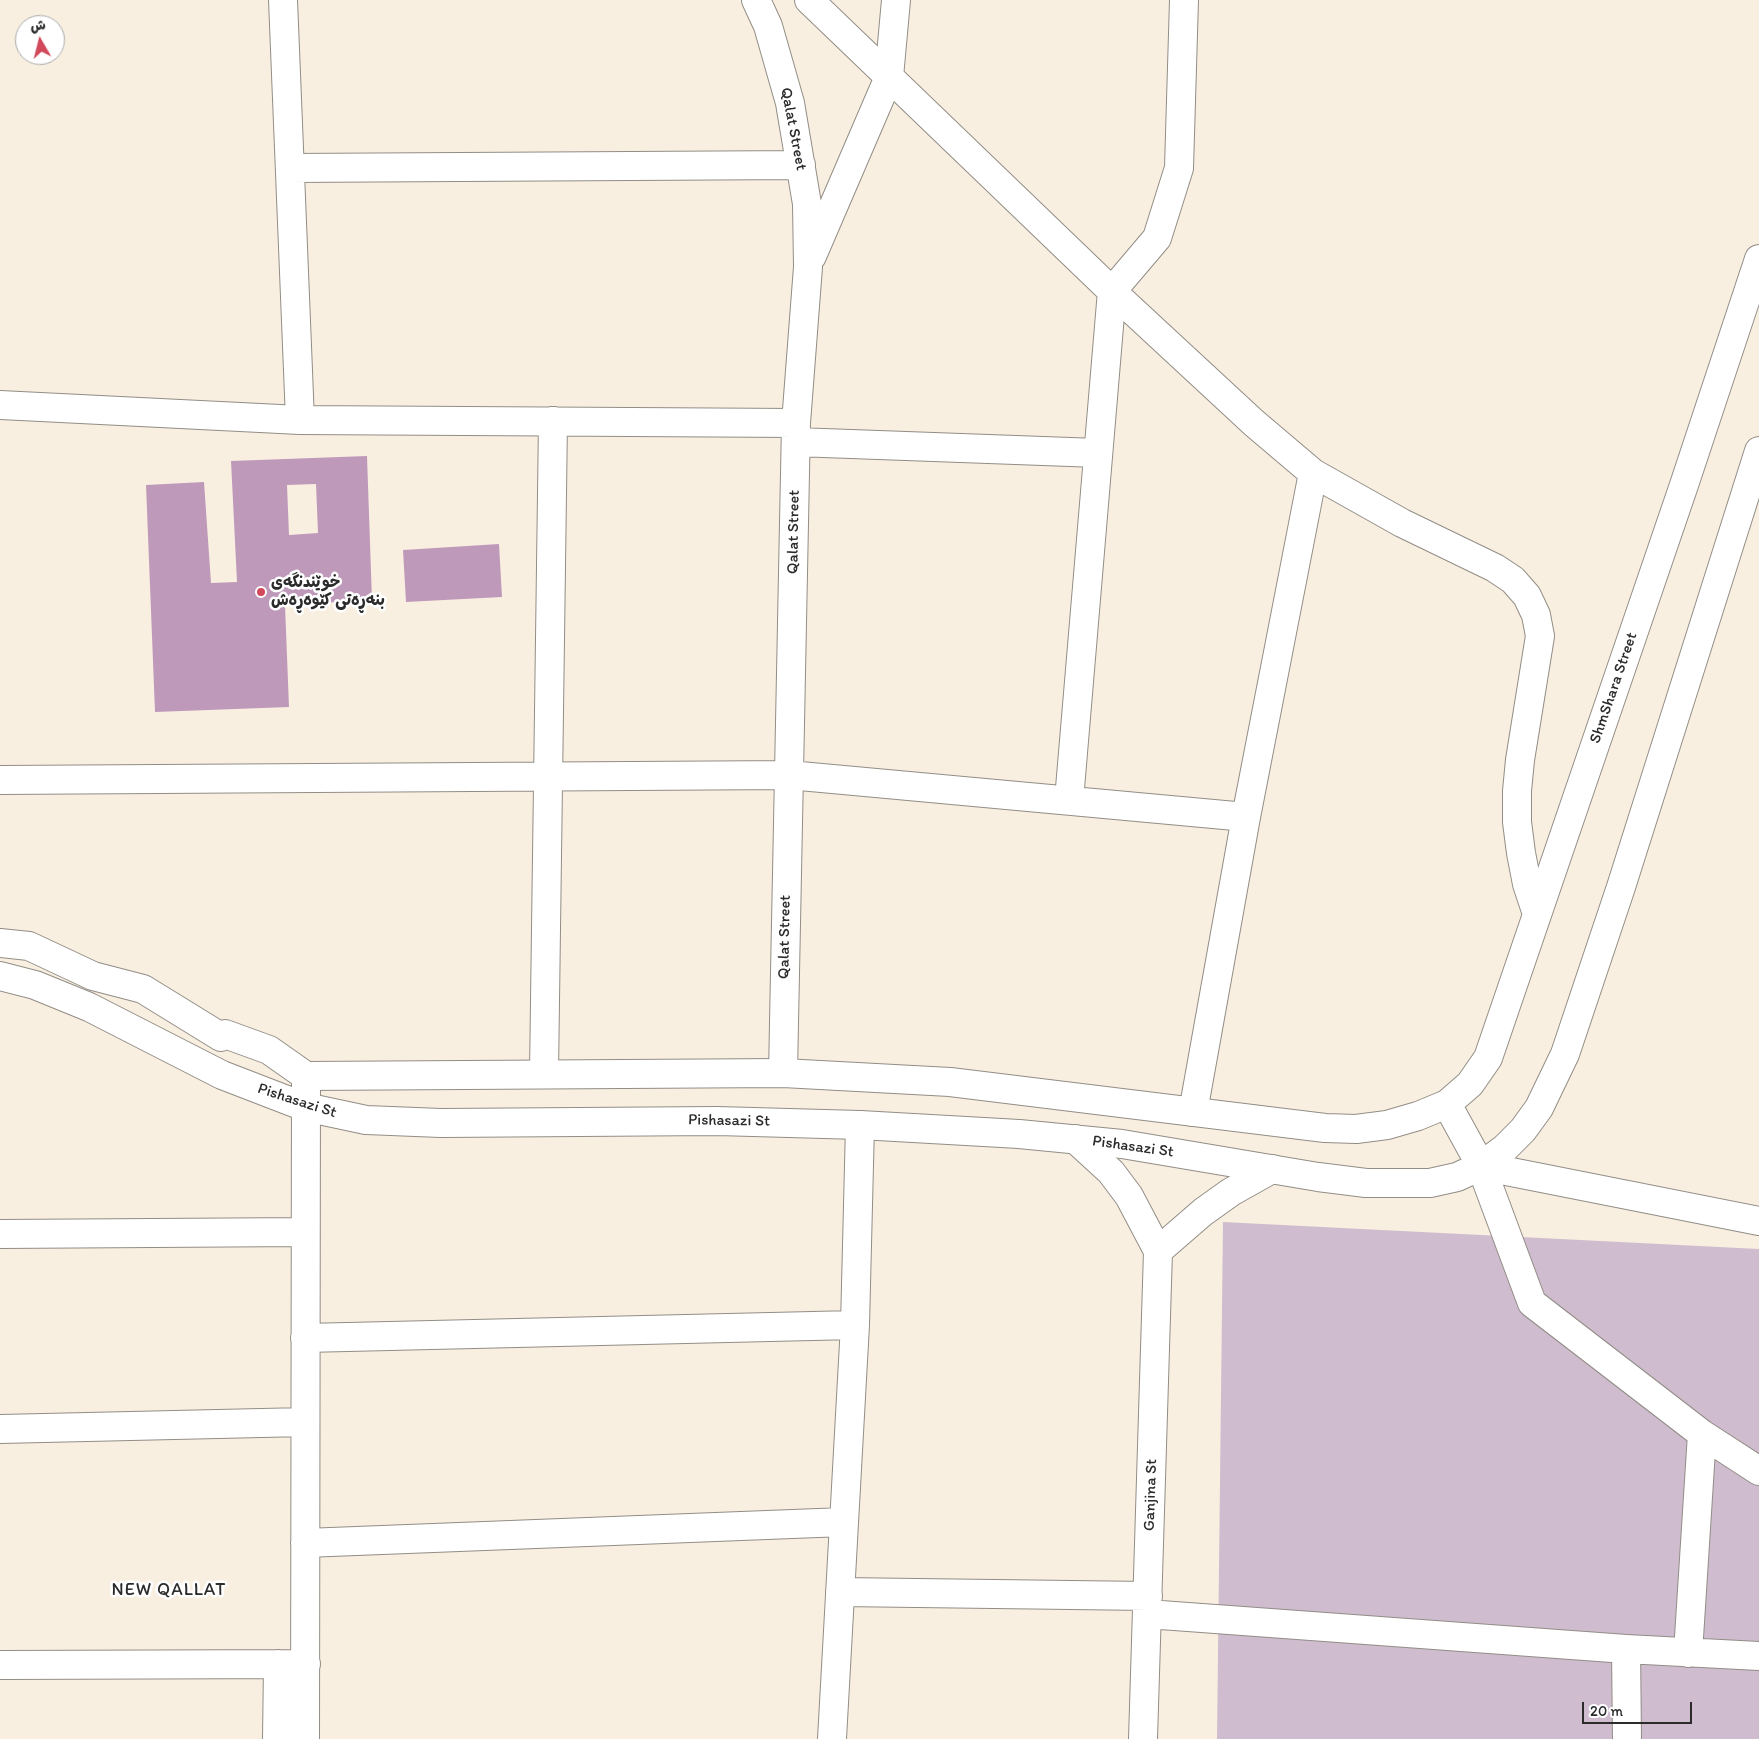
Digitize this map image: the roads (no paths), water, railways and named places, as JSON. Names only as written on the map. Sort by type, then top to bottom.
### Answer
[{"type":"street","points":[[283,0],[300,420]]},
{"type":"street","name":"Qalat Street","points":[[756,0],[768,26],[790,103],[807,204],[808,267],[796,433],[783,1073]]},
{"type":"street","points":[[809,0],[1112,291],[1254,423],[1313,473],[1402,523],[1495,568],[1513,580],[1527,596],[1536,615],[1540,636],[1520,760],[1517,822],[1527,884],[1537,914]]},
{"type":"street","points":[[808,267],[889,77],[896,0]]},
{"type":"street","points":[[1069,800],[1112,291],[1157,238],[1179,168],[1184,0]]},
{"type":"street","points":[[290,168],[800,165]]},
{"type":"street","name":"ShmShara Street","points":[[1447,1104],[1470,1084],[1488,1058],[1684,485],[1759,259]]},
{"type":"street","points":[[0,405],[300,420],[553,421],[796,433],[1098,453]]},
{"type":"street","points":[[544,1074],[553,421]]},
{"type":"street","points":[[1481,1166],[1505,1148],[1540,1108],[1565,1054],[1621,887],[1759,451]]},
{"type":"street","points":[[1193,1112],[1246,817],[1313,473]]},
{"type":"street","points":[[0,780],[789,775],[1246,817]]},
{"type":"street","name":"Pishasazi St","points":[[0,943],[30,946],[92,976],[143,989],[221,1037],[225,1034],[269,1050],[306,1076],[783,1073],[950,1082],[1324,1128],[1356,1129],[1387,1125],[1418,1116],[1447,1104]]},
{"type":"street","name":"Pishasazi St","points":[[0,976],[36,985],[63,995],[222,1075],[305,1106],[366,1120],[406,1123],[667,1120],[860,1125],[1076,1138],[1356,1182],[1398,1184],[1430,1183],[1457,1177],[1481,1166]]},
{"type":"street","points":[[305,1739],[306,1076]]},
{"type":"street","points":[[1447,1104],[1481,1166],[1532,1303],[1702,1434],[1759,1471]]},
{"type":"street","points":[[832,1739],[855,1325],[860,1125]]},
{"type":"street","name":"Ganjina St","points":[[1076,1138],[1111,1172],[1129,1196],[1158,1251],[1143,1739]]},
{"type":"street","points":[[1481,1166],[1759,1221]]},
{"type":"street","points":[[1158,1251],[1203,1212],[1231,1192],[1272,1169]]},
{"type":"street","points":[[0,1234],[305,1232]]},
{"type":"street","points":[[305,1338],[855,1325]]},
{"type":"street","points":[[0,1429],[305,1422]]},
{"type":"street","points":[[1688,1653],[1702,1434]]},
{"type":"street","points":[[305,1543],[844,1522]]},
{"type":"street","points":[[840,1592],[1147,1605],[1626,1649],[1759,1656]]},
{"type":"street","points":[[1626,1649],[1627,1739]]},
{"type":"street","points":[[0,1664],[306,1664]]},
{"type":"street","points":[[278,1664],[278,1739]]},
{"type":"place","name":"خوێندنگەی بنەڕەتی کێوەڕەش","points":[[261,592]]},
{"type":"district","name":"NEW QALLAT","points":[[169,1590]]}]
